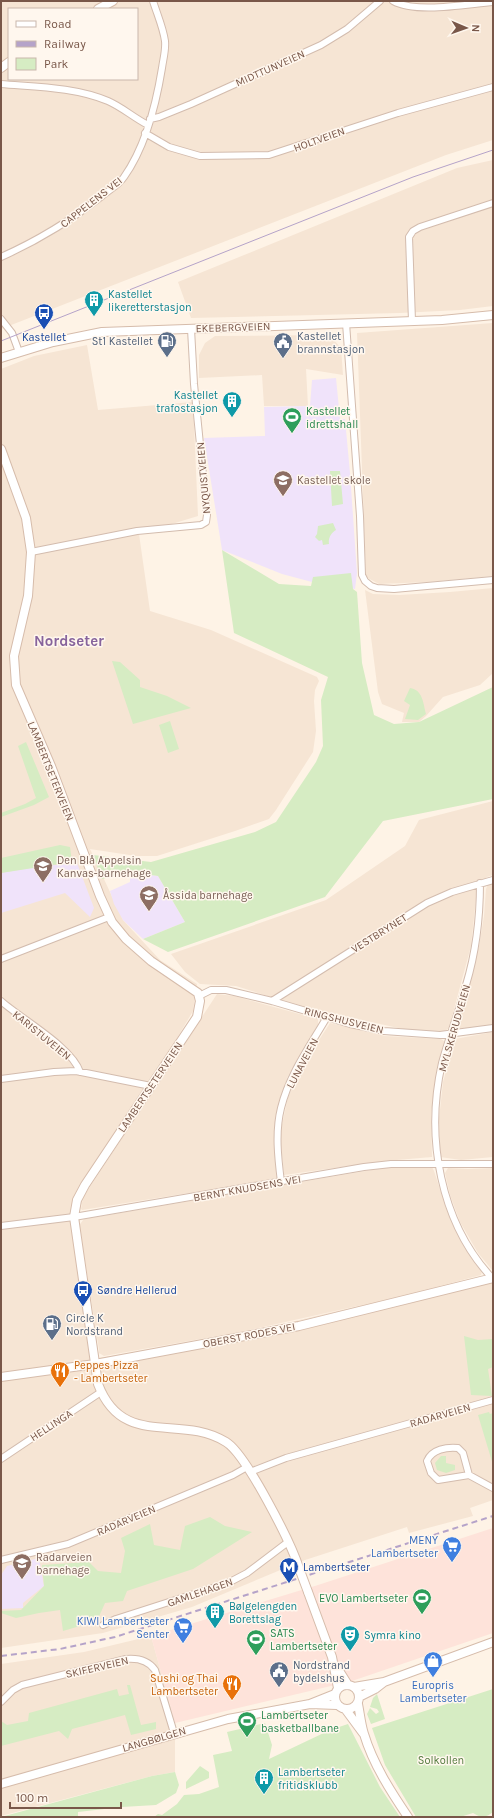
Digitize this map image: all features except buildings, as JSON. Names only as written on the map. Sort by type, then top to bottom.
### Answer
[{"type":"main road","points":[[100,8],[113,1]]},
{"type":"main road","name":"EKEBERGVEIEN","points":[[1,358],[53,342],[92,334],[191,328],[412,321],[493,315]]},
{"type":"main road","name":"LAMBERTSETERVEIEN","points":[[1,449],[26,518],[31,552],[28,596],[14,656],[16,685],[51,766],[109,917],[137,950],[156,965],[190,987],[199,996],[200,1005],[197,1017],[82,1189],[75,1208],[74,1217],[95,1364],[101,1392],[111,1409],[126,1420],[142,1425],[204,1432],[217,1436],[234,1448],[248,1469],[288,1542],[335,1664],[351,1686]]},
{"type":"main road","name":"OBERST RODES VEI","points":[[1,1377],[95,1364],[321,1321],[493,1278]]},
{"type":"main road","points":[[408,1817],[379,1768],[363,1734],[346,1710],[337,1705],[335,1701],[337,1691],[351,1686],[384,1682],[493,1642]]},
{"type":"main road","name":"LAMBERTSETERVEIEN","points":[[335,1664],[337,1691]]},
{"type":"main road","points":[[346,1710],[355,1707],[358,1701],[384,1682]]},
{"type":"main road","points":[[351,1686],[358,1701],[363,1734]]},
{"type":"main road","name":"LANGBØLGEN","points":[[310,1704],[337,1691]]},
{"type":"main road","name":"LANGBØLGEN","points":[[1,1784],[228,1718],[310,1704],[337,1705]]},
{"type":"street","name":"CAPPELENS VEI","points":[[1,257],[54,230],[112,189],[124,177],[145,133],[159,87],[165,49],[163,30],[152,1]]},
{"type":"street","name":"MIDTTUNVEIEN","points":[[149,122],[321,45],[347,29],[380,1]]},
{"type":"street","points":[[393,1],[404,6],[421,8],[493,2]]},
{"type":"street","points":[[1,84],[88,94],[110,102],[149,122]]},
{"type":"street","name":"HOLTVEIEN","points":[[145,133],[169,146],[200,156],[269,155],[398,112],[493,87]]},
{"type":"street","points":[[412,321],[409,237],[411,233],[420,227],[493,203]]},
{"type":"street","points":[[1,319],[12,333],[19,352]]},
{"type":"street","points":[[346,323],[360,516],[362,575],[365,581],[377,588],[394,589],[493,580]]},
{"type":"street","name":"NYQUISTVEIEN","points":[[31,552],[137,531],[201,524],[206,522],[207,515],[194,380],[191,328]]},
{"type":"street","name":"VESTBRYNET","points":[[272,1001],[427,903],[452,892],[493,880]]},
{"type":"street","name":"MYLSKERUDVEIEN","points":[[480,883],[477,931],[471,965],[443,1062],[438,1089],[435,1125],[437,1164],[445,1194],[466,1242],[493,1278]]},
{"type":"street","points":[[1,959],[109,917]]},
{"type":"street","name":"RINGSHUSVEIEN","points":[[199,996],[211,990],[226,990],[384,1031],[422,1035],[451,1034],[493,1028]]},
{"type":"street","name":"KARISTUVEIEN","points":[[1,1001],[53,1041],[76,1063],[80,1072]]},
{"type":"street","name":"LUNAVEIEN","points":[[281,1182],[278,1147],[281,1109],[292,1078],[327,1017]]},
{"type":"street","points":[[1,1079],[54,1072],[80,1072],[151,1086]]},
{"type":"street","name":"BERNT KNUDSENS VEI","points":[[1,1226],[74,1217],[391,1164],[493,1164]]},
{"type":"street","name":"HELLINGA","points":[[1,1459],[101,1392]]},
{"type":"street","name":"RADARVEIEN","points":[[1,1560],[68,1544],[248,1469],[493,1400]]},
{"type":"street","points":[[469,1475],[463,1453],[458,1448],[451,1447],[432,1453],[427,1461],[431,1473],[438,1480],[469,1475],[493,1488]]},
{"type":"street","name":"GAMLEHAGEN","points":[[103,1625],[116,1619],[228,1583],[247,1573],[288,1542]]},
{"type":"street","name":"SKIFERVEIEN","points":[[1,1702],[13,1690],[22,1685],[126,1659],[140,1659],[150,1664],[155,1670],[174,1733]]},
{"type":"shaded area","points":[[1,1],[493,1],[493,140],[446,155],[1,329]]},
{"type":"shaded area","points":[[493,160],[493,306],[460,310],[400,313],[191,318],[178,282],[457,168]]},
{"type":"shaded area","points":[[493,323],[493,576],[429,582],[379,584],[366,577],[357,333]]},
{"type":"shaded area","points":[[326,335],[333,339],[341,348],[343,375],[306,369],[308,406],[264,406],[262,375],[199,378],[199,355],[205,343],[215,336]]},
{"type":"shaded area","points":[[87,345],[98,410],[193,402],[198,516],[139,534],[150,611],[211,630],[317,677],[319,681],[315,690],[314,701],[316,731],[313,752],[269,819],[157,856],[136,856],[90,849],[123,920],[160,960],[197,984],[193,1011],[84,1196],[217,994],[234,996],[318,1019],[318,1025],[287,1078],[279,1105],[275,1148],[277,1179],[82,1210],[83,1197],[80,1209],[80,1224],[84,1219],[389,1167],[432,1167],[447,1210],[482,1271],[481,1275],[433,1288],[493,1274],[493,1500],[470,1508],[473,1516],[409,1533],[407,1527],[302,1561],[192,1607],[103,1633],[1,1648],[1,369],[34,356]],"holes":[[[83,1248],[99,1353],[104,1356],[240,1332],[371,1303],[228,1337],[99,1358]]]},
{"type":"shaded area","name":"Kastellet skole","points":[[336,378],[340,419],[345,419],[350,473],[357,573],[355,589],[312,582],[282,574],[222,550],[204,438],[265,436],[264,407],[310,406],[312,380]]},
{"type":"shaded area","points":[[493,588],[493,673],[480,685],[443,697],[419,722],[402,722],[404,713],[382,704],[378,692],[365,590],[373,594],[399,595]]},
{"type":"shaded area","points":[[493,801],[493,875],[487,877],[477,889],[471,946],[449,1028],[445,1031],[412,1031],[303,1007],[236,986],[200,984],[185,972],[171,954],[326,900],[405,846],[419,820]]},
{"type":"shaded area","name":"Den Blå Appelsin Kanvas-barnehage","points":[[77,863],[94,908],[90,917],[65,893],[1,913],[1,873],[35,867]]},
{"type":"shaded area","name":"Åssida barnehage","points":[[130,872],[158,876],[185,922],[143,939],[123,920],[114,904],[110,891],[130,882]]},
{"type":"shaded area","points":[[493,883],[493,1024],[476,1029],[460,1029],[458,1027],[479,946],[484,916],[486,889],[488,884]]},
{"type":"shaded area","points":[[330,1023],[385,1036],[441,1039],[445,1042],[437,1071],[431,1114],[432,1157],[385,1161],[284,1175],[280,1134],[288,1097],[306,1060]]},
{"type":"shaded area","points":[[493,1032],[493,1157],[461,1160],[440,1157],[439,1119],[443,1082],[455,1039]]},
{"type":"shaded area","points":[[448,1168],[493,1168],[493,1271],[478,1253],[460,1222],[450,1195],[445,1173]]},
{"type":"shaded area","points":[[493,1528],[493,1633],[352,1681],[175,1723],[151,1636],[318,1585]]},
{"type":"shaded area","name":"Radarveien barnehage","points":[[39,1558],[44,1586],[23,1603],[23,1608],[1,1609],[1,1575],[7,1566]]},
{"type":"shaded area","points":[[151,1636],[175,1723],[175,1772],[152,1776],[1,1816],[1,1664],[84,1652]]},
{"type":"green space","points":[[330,471],[340,471],[343,504],[332,506]]},
{"type":"green space","points":[[333,523],[336,530],[330,536],[329,544],[323,545],[322,540],[319,541],[315,537],[318,526]]},
{"type":"green space","points":[[222,550],[279,584],[311,586],[313,577],[351,573],[353,589],[357,592],[362,663],[374,715],[394,724],[419,722],[493,687],[493,799],[383,821],[325,897],[168,952],[143,939],[185,922],[158,876],[130,872],[102,879],[93,855],[151,862],[255,832],[276,822],[316,762],[323,746],[321,700],[328,677],[234,633]]},
{"type":"green space","points":[[112,661],[120,662],[140,680],[140,687],[167,696],[191,708],[133,724]]},
{"type":"green space","points":[[410,688],[418,691],[423,701],[426,714],[418,720],[405,719],[410,705],[404,701]]},
{"type":"green space","points":[[170,721],[179,749],[168,753],[159,725]]},
{"type":"green space","points":[[26,742],[49,797],[34,805],[1,817],[1,813],[36,798],[18,746]]},
{"type":"green space","points":[[60,845],[70,847],[72,862],[1,873],[1,858]]},
{"type":"green space","points":[[464,1336],[478,1340],[493,1339],[493,1367],[488,1369],[492,1396],[471,1395]]},
{"type":"green space","points":[[489,1412],[490,1414],[493,1413],[493,1465],[478,1415]]},
{"type":"green space","points":[[441,1456],[446,1456],[446,1463],[455,1465],[455,1470],[446,1473],[437,1470],[435,1463]]},
{"type":"green space","points":[[210,1517],[225,1526],[252,1532],[193,1569],[127,1591],[123,1601],[105,1603],[97,1621],[63,1631],[60,1610],[16,1618],[1,1613],[1,1611],[21,1610],[44,1586],[42,1565],[89,1562],[98,1571],[121,1573],[125,1551],[121,1538],[150,1524],[154,1545],[180,1550],[185,1526]]},
{"type":"green space","points":[[127,1685],[130,1685],[141,1725],[156,1722],[156,1729],[131,1735],[125,1715],[72,1729],[68,1739],[59,1731],[1,1746],[1,1721],[7,1725],[28,1721],[29,1713],[117,1689],[119,1696],[129,1694]]},
{"type":"green space","name":"Solkollen","points":[[493,1689],[493,1812],[483,1817],[473,1813],[460,1817],[416,1817],[385,1765],[372,1728]]},
{"type":"green space","points":[[377,1694],[385,1719],[371,1724],[367,1714],[370,1708],[376,1714],[379,1712],[377,1709],[370,1707],[373,1698]]},
{"type":"green space","points":[[265,1723],[272,1745],[269,1759],[330,1730],[348,1724],[380,1787],[400,1817],[154,1817],[158,1814],[162,1815],[177,1804],[184,1795],[199,1794],[219,1787],[213,1755],[232,1751],[227,1732]]},
{"type":"green space","points":[[200,1766],[209,1772],[209,1778],[186,1789],[186,1782]]},
{"type":"green space","points":[[175,1772],[179,1785],[176,1793],[156,1805],[78,1812],[78,1817],[1,1817],[152,1776]]},
{"type":"tram line","points":[[1,341],[413,177],[493,150]]},
{"type":"railway","points":[[1,1656],[60,1649],[115,1637],[493,1516]]},
{"type":"place","name":"Kastellet likeretterstasjon","points":[[94,317]]},
{"type":"place","name":"Kastellet","points":[[44,330]]},
{"type":"place","name":"St1 Kastellet","points":[[167,358]]},
{"type":"place","name":"Kastellet brannstasjon","points":[[283,359]]},
{"type":"place","name":"Kastellet trafostasjon","points":[[232,418]]},
{"type":"place","name":"Kastellet idrettshall","points":[[292,434]]},
{"type":"place","name":"Kastellet skole","points":[[283,497]]},
{"type":"place","name":"Den Blå Appelsin Kanvas-barnehage","points":[[43,883]]},
{"type":"place","name":"Åssida barnehage","points":[[149,912]]},
{"type":"place","name":"Søndre Hellerud","points":[[83,1307]]},
{"type":"place","name":"Circle K Nordstrand","points":[[52,1341]]},
{"type":"place","name":"Peppes Pizza - Lambertseter","points":[[60,1388]]},
{"type":"place","name":"MENY Lambertseter","points":[[452,1563]]},
{"type":"place","name":"Radarveien barnehage","points":[[22,1580]]},
{"type":"place","name":"Lambertseter","points":[[289,1584]]},
{"type":"place","name":"EVO Lambertseter","points":[[422,1615]]},
{"type":"place","name":"Bølgelengden Borettslag","points":[[215,1629]]},
{"type":"place","name":"KIWI Lambertseter Senter","points":[[183,1644]]},
{"type":"place","name":"Symra kino","points":[[350,1652]]},
{"type":"place","name":"SATS Lambertseter","points":[[256,1656]]},
{"type":"place","name":"Europris Lambertseter","points":[[433,1678]]},
{"type":"place","name":"Nordstrand bydelshus","points":[[279,1688]]},
{"type":"place","name":"Sushi og Thai Lambertseter","points":[[232,1701]]},
{"type":"place","name":"Lambertseter basketballbane","points":[[247,1738]]},
{"type":"place","name":"Lambertseter fritidsklubb","points":[[264,1795]]},
{"type":"district","name":"Nordseter","points":[[69,641]]}]
